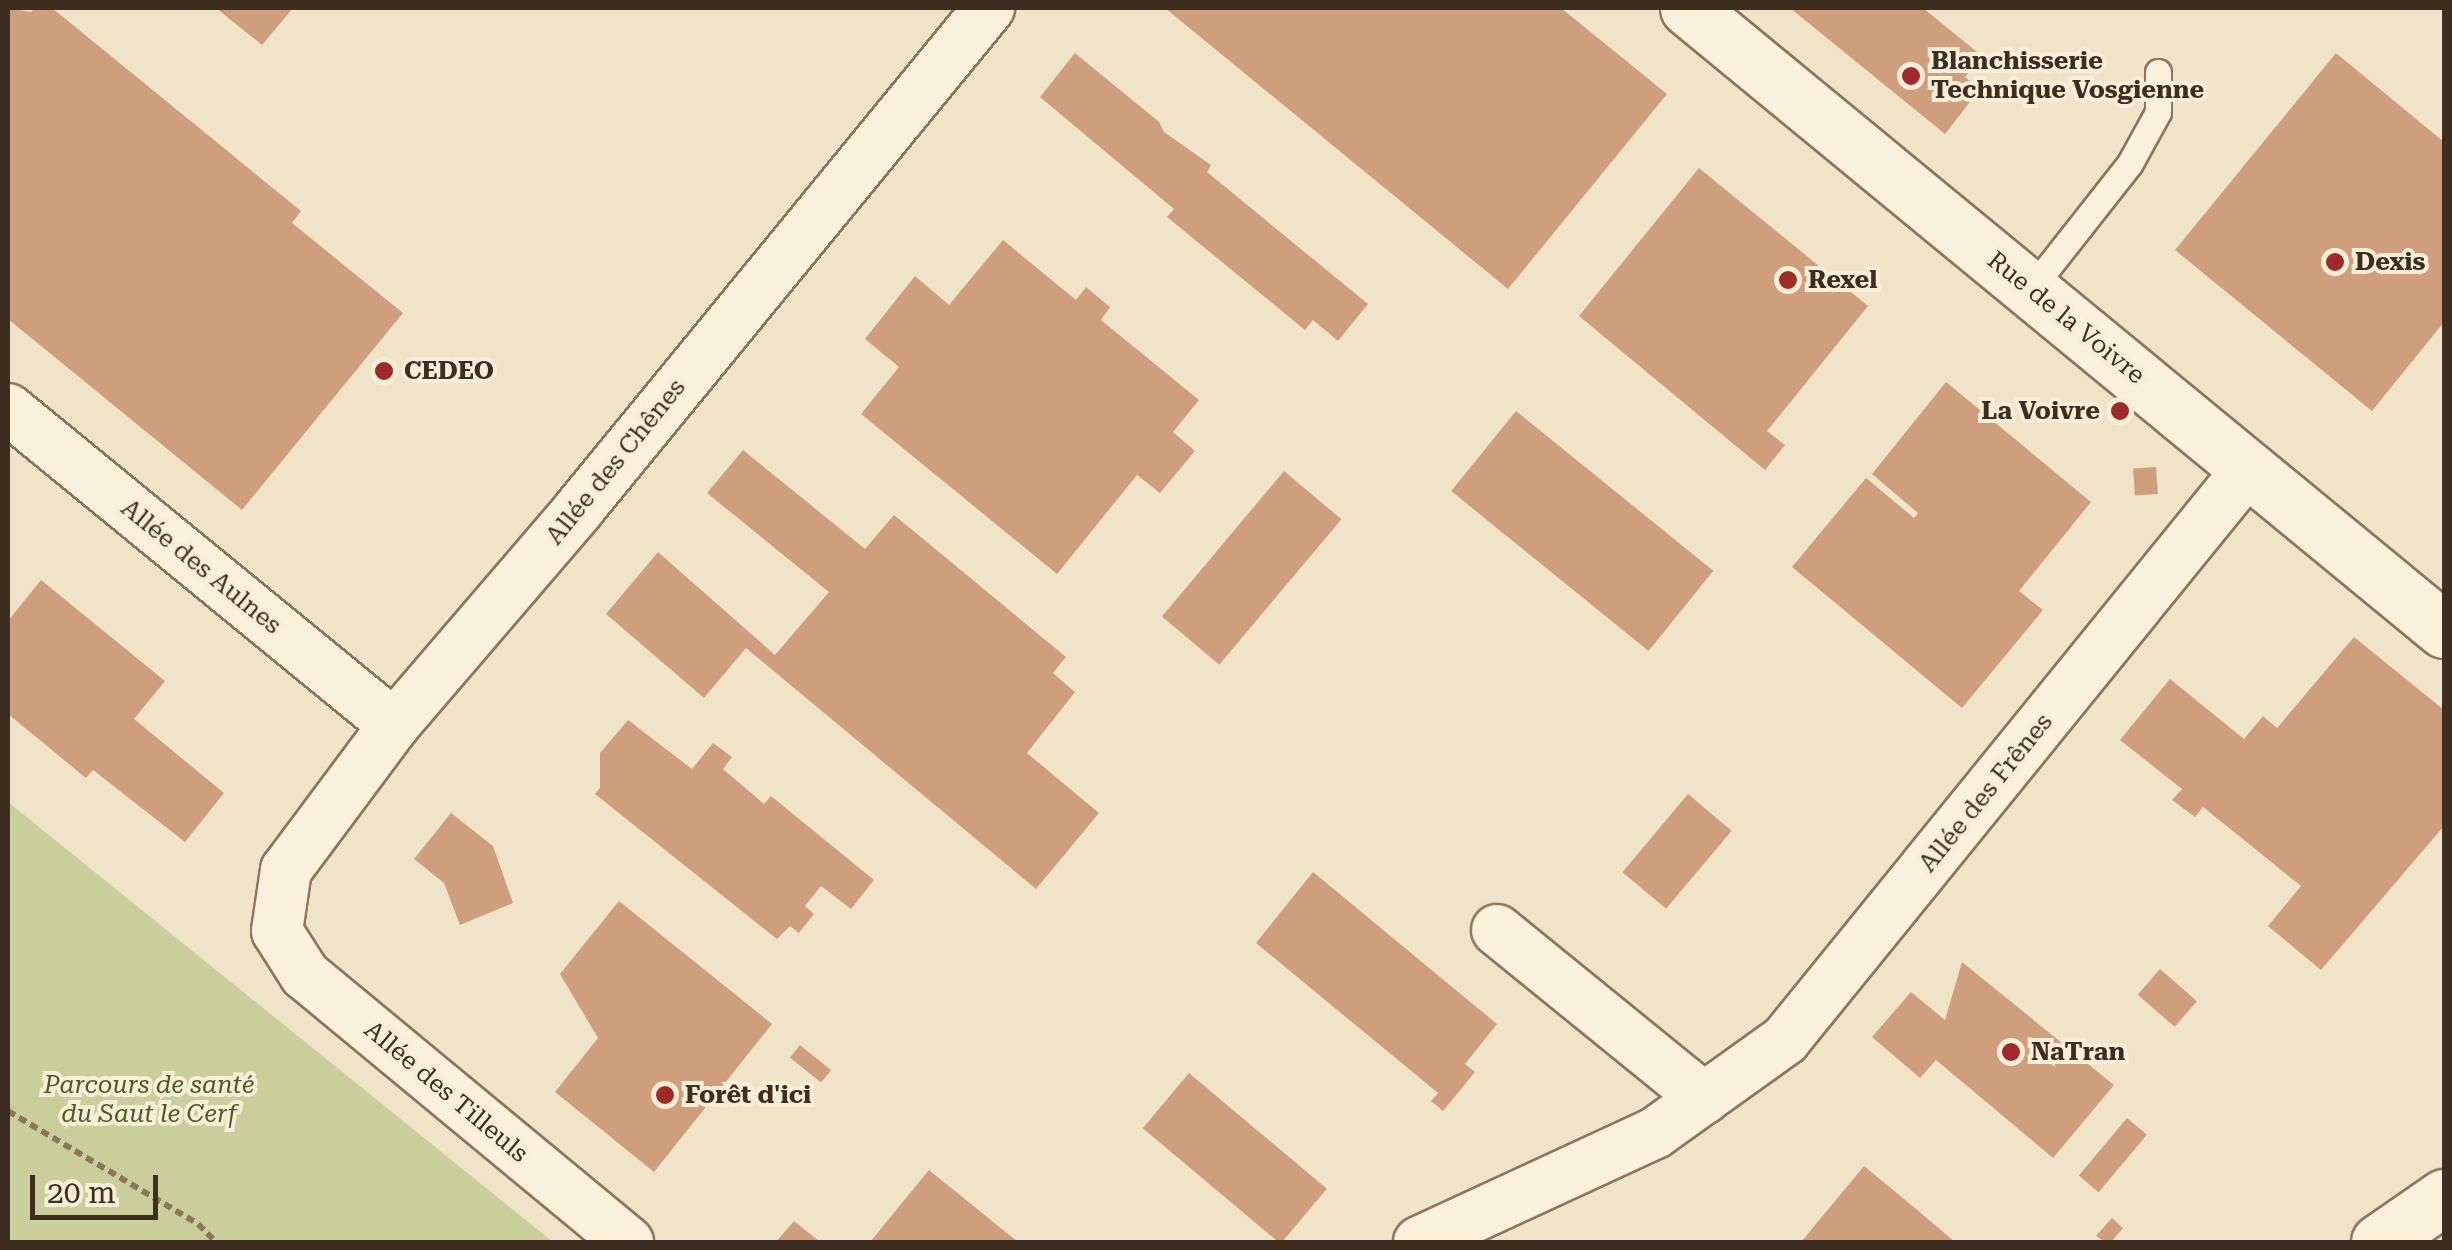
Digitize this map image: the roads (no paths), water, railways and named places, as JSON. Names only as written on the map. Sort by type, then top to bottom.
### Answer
[{"type":"street","name":"Allée des Chênes","points":[[277,930],[286,870],[394,725],[578,510],[989,8]]},
{"type":"street","name":"Rue de la Voivre","points":[[1688,8],[2444,630]]},
{"type":"street","name":"Allée des Aulnes","points":[[8,409],[394,725]]},
{"type":"street","name":"Allée des Frênes","points":[[1419,1242],[1656,1133],[1785,1040],[2249,468]]},
{"type":"street","name":"Allée des Tilleuls","points":[[277,930],[305,974],[628,1242]]},
{"type":"street","points":[[1497,930],[1704,1098]]},
{"type":"street","points":[[2379,1242],[2444,1197]]},
{"type":"lane","points":[[2031,289],[2130,164],[2158,112],[2158,72]]},
{"type":"place","name":"Blanchisserie Technique Vosgienne","points":[[1911,76]]},
{"type":"place","name":"Dexis","points":[[2335,262]]},
{"type":"place","name":"Rexel","points":[[1788,280]]},
{"type":"place","name":"CEDEO","points":[[384,371]]},
{"type":"place","name":"La Voivre","points":[[2120,411]]},
{"type":"place","name":"NaTran","points":[[2011,1052]]},
{"type":"place","name":"Forêt d'ici","points":[[665,1095]]},
{"type":"park label","name":"Parcours de santé du Saut le Cerf","points":[[149,1100]]}]
